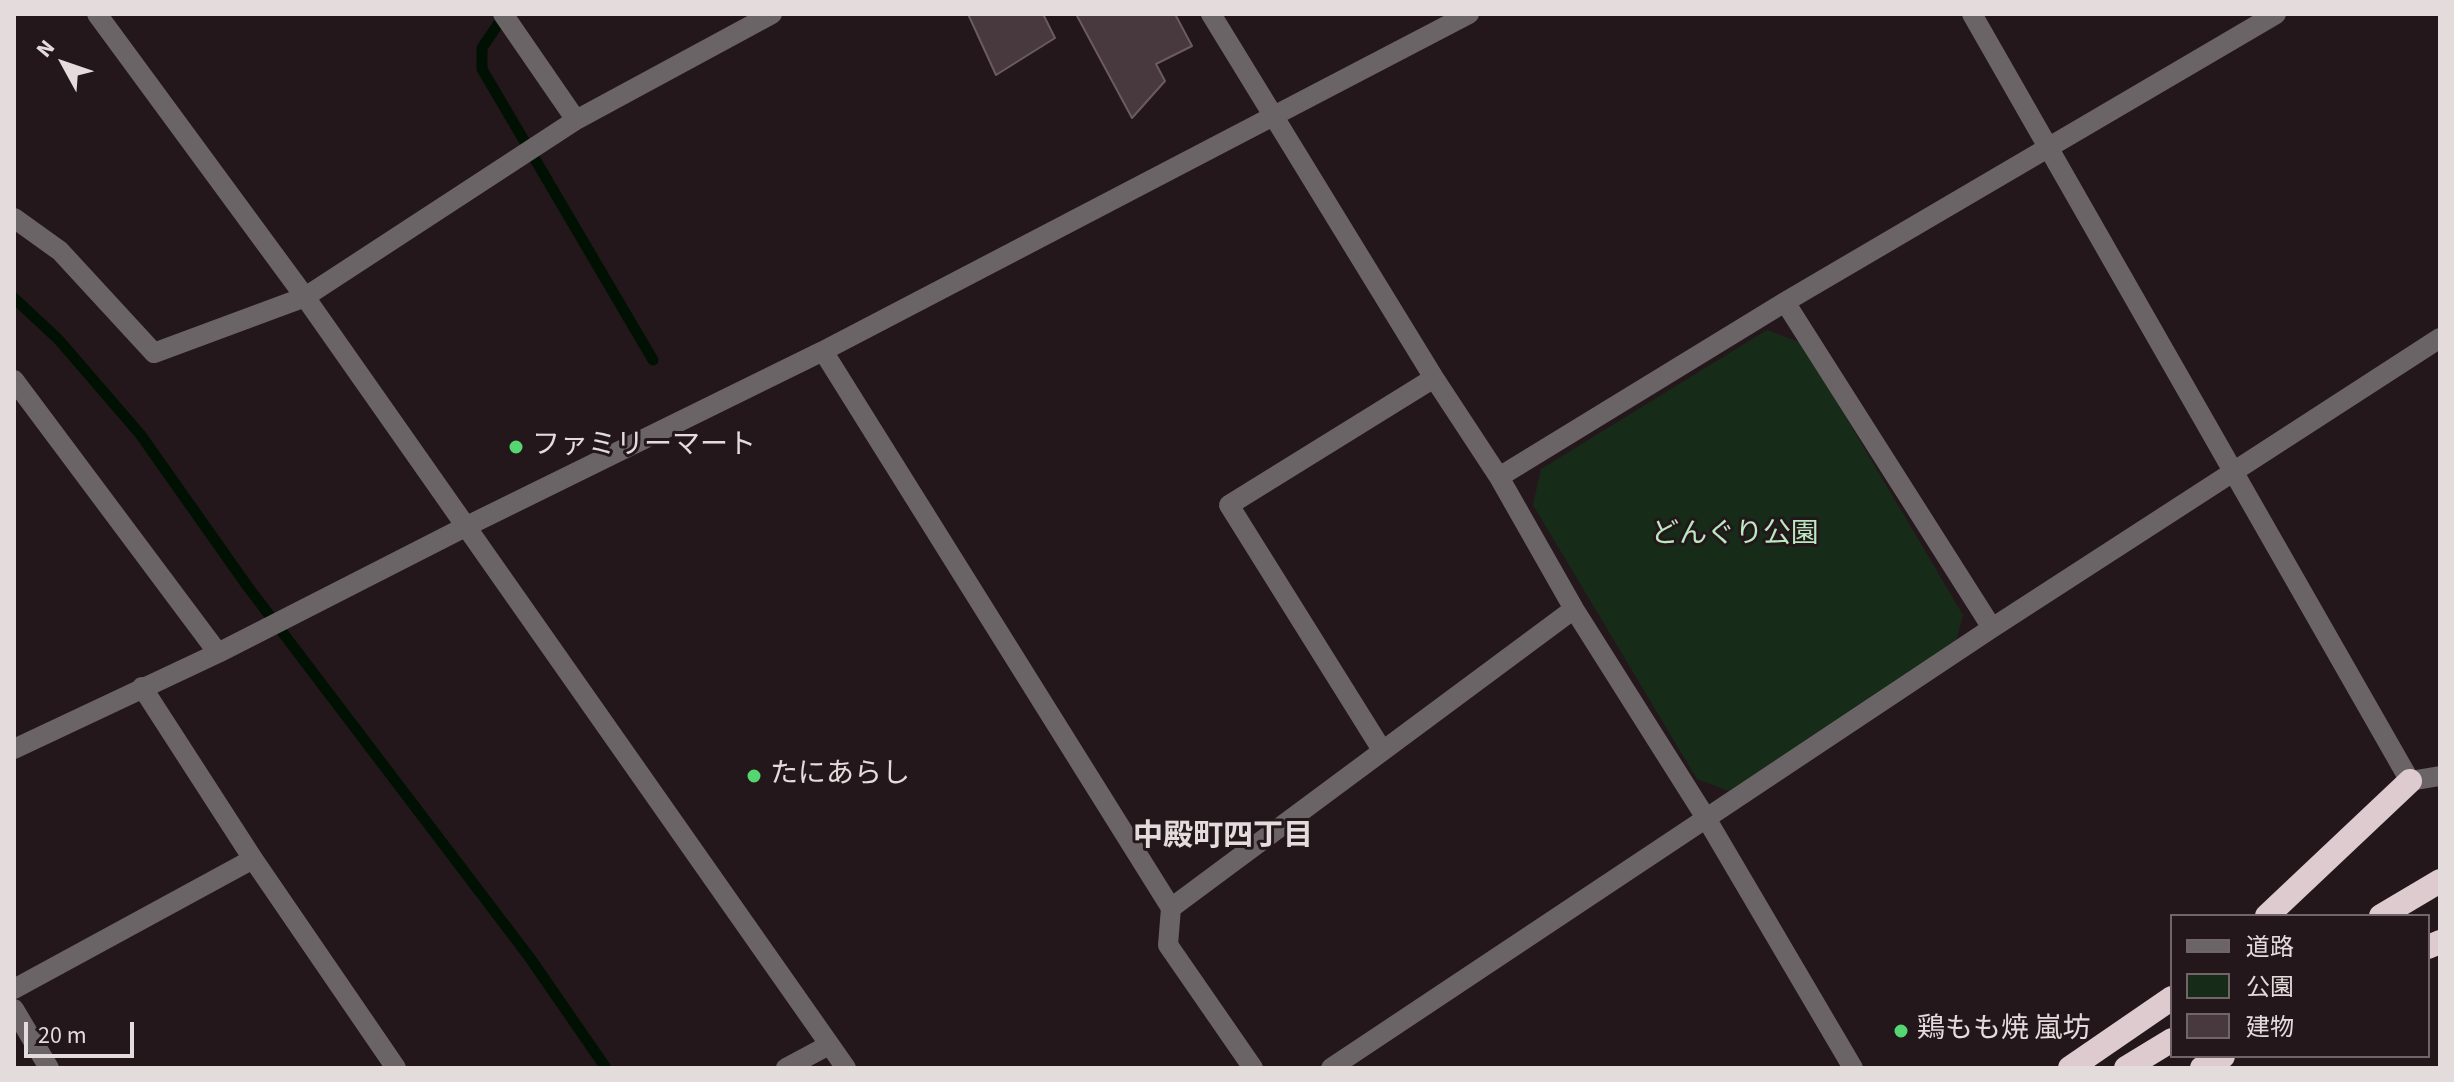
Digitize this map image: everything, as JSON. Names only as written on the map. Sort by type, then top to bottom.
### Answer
[{"type":"highway","points":[[2269,914],[2410,781]]},
{"type":"highway","points":[[2384,914],[2440,881]]},
{"type":"highway","points":[[2070,1068],[2170,999]]},
{"type":"highway","points":[[2126,1068],[2170,1041]]},
{"type":"highway","points":[[2202,1068],[2220,1058]]},
{"type":"street","points":[[97,14],[305,297],[463,528],[846,1068]]},
{"type":"street","points":[[503,14],[576,120]]},
{"type":"street","points":[[14,218],[60,251],[154,353],[305,297],[576,120],[772,14]]},
{"type":"street","points":[[1211,14],[1272,118],[1499,477],[1574,609],[1706,818],[1853,1068]]},
{"type":"street","points":[[14,749],[218,653],[463,528],[823,351],[1469,14]]},
{"type":"street","points":[[1972,14],[2052,148],[2410,781],[2440,776]]},
{"type":"street","points":[[1499,477],[1785,302],[2276,14]]},
{"type":"street","points":[[1785,302],[1992,628]]},
{"type":"street","points":[[1331,1068],[1992,628],[2440,338]]},
{"type":"street","points":[[823,351],[1171,908],[1168,945],[1253,1068]]},
{"type":"street","points":[[1382,750],[1229,505],[1434,378]]},
{"type":"street","points":[[17,388],[218,653]]},
{"type":"street","points":[[1171,908],[1574,609]]},
{"type":"street","points":[[142,687],[253,859],[396,1068]]},
{"type":"street","points":[[14,989],[253,859]]},
{"type":"street","points":[[14,1009],[49,1068]]},
{"type":"street","points":[[786,1068],[829,1045]]},
{"type":"green space","name":"どんぐり公園","points":[[1767,330],[1802,343],[1963,615],[1955,645],[1729,791],[1697,779],[1533,505],[1541,469]]},
{"type":"building","points":[[968,14],[1043,14],[1055,38],[996,75]]},
{"type":"building","points":[[1076,14],[1175,14],[1192,46],[1156,64],[1165,81],[1132,118]]},
{"type":"waterway","points":[[505,14],[482,48],[482,69],[653,360]]},
{"type":"waterway","points":[[14,298],[58,339],[140,434],[248,587],[530,958],[606,1068]]},
{"type":"place","name":"ファミリーマート","points":[[516,447]]},
{"type":"place","name":"たにあらし","points":[[754,776]]},
{"type":"place","name":"鶏もも焼 嵐坊","points":[[1901,1031]]},
{"type":"district","name":"中殿町四丁目","points":[[1223,838]]}]
